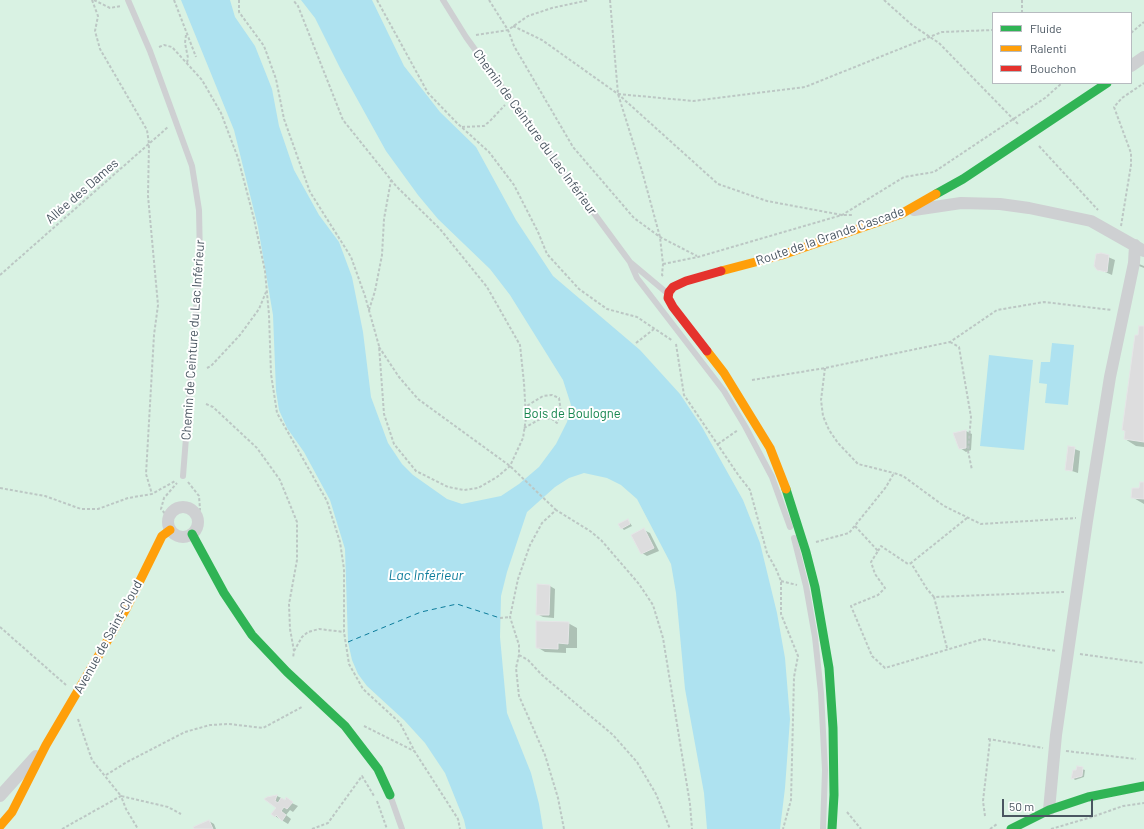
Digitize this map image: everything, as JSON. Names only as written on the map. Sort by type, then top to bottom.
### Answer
[{"type":"street","points":[[1132,65],[1144,57]]},
{"type":"street","name":"Route de la Grande Cascade","points":[[668,294],[673,287],[686,281],[782,255],[901,214],[963,179],[1106,84]]},
{"type":"street","points":[[901,214],[944,204],[961,203],[983,203],[1022,207],[1091,221],[1139,248],[1123,311],[1110,377],[1068,653],[1051,780],[1049,810]]},
{"type":"street","name":"Chemin de Ceinture du Lac Inférieur","points":[[668,294],[668,298],[673,307],[724,373],[757,425],[782,478],[806,552],[815,587],[829,668],[833,728],[834,796],[832,829]]},
{"type":"street","points":[[179,508],[192,510],[197,516],[198,526],[192,534],[182,537],[174,534],[169,524],[172,513],[179,508]]},
{"type":"street","name":"Avenue de Saint-Cloud","points":[[0,826],[12,812],[46,745],[77,695],[126,609],[169,524]]},
{"type":"street","points":[[192,534],[224,593],[252,635],[287,672],[345,726],[378,769],[390,795]]},
{"type":"street","name":"Avenue de Saint-Cloud","points":[[0,796],[46,745]]},
{"type":"street","points":[[1011,829],[1049,810],[1088,797],[1144,786]]},
{"type":"lane","name":"Chemin de Ceinture du Lac Inférieur","points":[[443,0],[466,37],[630,262],[637,278],[724,391],[745,426],[772,477],[793,537],[806,586],[814,637],[821,693],[825,770],[823,829]]},
{"type":"lane","name":"Chemin de Ceinture du Lac Inférieur","points":[[129,2],[150,51],[192,166],[199,217],[200,258],[183,476]]},
{"type":"lane","name":"Chemin de Ceinture du Lac Inférieur","points":[[630,262],[668,294]]},
{"type":"lane","points":[[390,795],[402,829]]},
{"type":"path","points":[[93,0],[110,8],[129,2]]},
{"type":"path","points":[[93,0],[98,16],[96,31],[100,49],[148,130],[148,196],[158,305],[154,335],[146,474],[152,494]]},
{"type":"path","points":[[174,0],[196,57]]},
{"type":"path","points":[[239,0],[239,12],[264,46],[276,79],[284,119],[310,192],[351,258],[369,311],[378,346],[384,414],[394,444],[416,471],[448,487],[464,490],[478,488],[498,477],[510,466],[521,443],[524,428],[525,407],[520,345],[487,287],[440,229],[391,180],[342,120],[328,87],[307,27],[298,6],[293,0]]},
{"type":"path","points":[[377,0],[428,93],[489,152],[514,185],[538,232],[547,254],[578,289],[607,309],[637,317],[676,342],[684,395],[750,490],[767,553],[781,581],[781,614],[798,656],[794,677],[791,800],[783,829]]},
{"type":"path","points":[[489,0],[508,30],[514,46],[573,147],[634,218],[660,237],[698,257]]},
{"type":"path","points":[[466,37],[508,30],[528,16],[552,8],[589,0]]},
{"type":"path","points":[[610,0],[618,94],[660,237],[663,264],[662,275]]},
{"type":"path","points":[[884,0],[939,43],[1062,170],[1101,216]]},
{"type":"path","points":[[1022,0],[1022,12]]},
{"type":"path","points":[[1132,31],[1144,22]]},
{"type":"path","points":[[513,26],[542,40],[618,94],[718,184],[767,201],[842,215],[857,215]]},
{"type":"path","points":[[618,94],[694,101],[805,87],[942,32],[992,30]]},
{"type":"path","points":[[186,33],[185,43],[188,58],[187,63]]},
{"type":"path","points":[[150,51],[164,45],[172,47],[202,80],[213,96],[230,133],[254,219],[267,290],[271,374],[277,413],[327,501],[340,542],[344,569],[344,632],[347,643],[348,664],[363,689],[400,723],[415,752],[458,819],[460,829]]},
{"type":"path","points":[[1139,248],[1121,226],[1131,165],[1131,153],[1114,107],[1122,98],[1144,83]]},
{"type":"path","points":[[663,264],[698,257],[842,215],[904,176],[934,172],[1045,98],[1061,84]]},
{"type":"path","points":[[461,126],[484,126],[511,100]]},
{"type":"path","name":"Allée des Dames","points":[[0,275],[175,121]]},
{"type":"path","points":[[369,311],[375,291],[382,256],[384,219],[391,180]]},
{"type":"path","points":[[207,368],[211,366],[240,335],[259,309],[267,290]]},
{"type":"path","points":[[752,380],[825,368],[950,342],[997,310],[1044,302],[1123,311]]},
{"type":"path","points":[[636,343],[654,329]]},
{"type":"path","points":[[950,342],[959,347],[971,417],[968,451],[972,470]]},
{"type":"path","points":[[378,346],[399,377],[418,399],[520,474],[556,510],[590,531],[601,540],[639,584],[653,605],[663,638],[690,804],[692,829]]},
{"type":"path","points":[[825,368],[820,400],[823,416],[829,430],[838,443],[858,464],[903,476],[944,506],[981,524],[1078,518],[1087,521]]},
{"type":"path","points":[[524,428],[542,418],[552,419],[558,423],[561,412],[559,398],[552,395],[543,396],[525,407]]},
{"type":"path","points":[[206,404],[213,407],[257,448],[280,480],[297,522],[297,560],[289,604],[290,629],[294,651]]},
{"type":"path","points":[[718,444],[745,426]]},
{"type":"path","points":[[816,542],[849,533],[886,487],[894,473]]},
{"type":"path","points":[[0,488],[45,496],[81,509],[98,509],[128,498],[152,494],[183,476]]},
{"type":"path","points":[[183,476],[199,496],[200,509],[197,516]]},
{"type":"path","points":[[169,524],[162,509],[164,498],[183,476]]},
{"type":"path","points":[[556,510],[542,523],[530,545],[518,580],[510,617],[519,645],[519,655],[516,668],[519,696],[545,755],[558,798],[564,829]]},
{"type":"path","points":[[967,518],[911,563],[908,564],[882,546],[871,562],[874,574],[885,588],[878,595],[851,606],[872,656],[885,668],[947,648],[983,639],[1068,653],[1144,663]]},
{"type":"path","points":[[855,526],[878,551]]},
{"type":"path","points":[[911,563],[927,589],[934,597],[947,648]]},
{"type":"path","points":[[934,597],[1077,592]]},
{"type":"path","points":[[500,618],[510,617]]},
{"type":"path","points":[[0,626],[77,695]]},
{"type":"path","points":[[292,661],[294,651],[302,637],[308,632],[319,629],[344,632]]},
{"type":"path","points":[[519,655],[528,660],[542,675],[613,735],[637,762],[656,794],[670,829]]},
{"type":"path","points":[[71,705],[82,724],[92,760],[106,775],[121,796],[126,809],[138,829]]},
{"type":"path","points":[[106,775],[127,762],[185,732],[210,725],[229,724],[263,728],[302,707]]},
{"type":"path","points":[[358,724],[415,752]]},
{"type":"path","points":[[985,816],[983,801],[990,740]]},
{"type":"path","points":[[312,829],[328,823],[362,776],[377,801],[387,829]]},
{"type":"path","points":[[62,829],[121,796],[168,807],[181,814]]},
{"type":"path","points":[[1051,829],[1124,806],[1144,802]]},
{"type":"path","points":[[846,810],[861,829]]},
{"type":"green space","name":"Bois de Boulogne","points":[[0,0],[1144,0],[1144,829],[0,829]]},
{"type":"water","name":"Lac Inférieur","points":[[181,0],[230,0],[235,17],[255,46],[272,89],[279,126],[294,170],[319,215],[339,242],[352,277],[363,332],[371,397],[388,443],[402,464],[413,475],[447,499],[462,504],[501,496],[519,484],[539,467],[556,444],[567,422],[571,405],[563,380],[510,295],[490,269],[438,219],[418,195],[386,151],[340,68],[315,18],[301,0],[372,0],[404,66],[440,112],[476,147],[516,220],[553,276],[640,350],[680,394],[702,427],[743,500],[760,543],[777,613],[785,658],[790,719],[785,788],[780,829],[707,829],[704,793],[685,689],[676,593],[671,564],[637,499],[621,485],[607,478],[584,473],[569,478],[555,487],[527,512],[507,572],[501,596],[500,637],[507,713],[531,773],[539,804],[543,829],[466,829],[464,820],[445,773],[425,743],[404,720],[367,686],[358,674],[352,660],[348,642],[345,549],[330,500],[304,452],[287,428],[279,410],[276,391],[273,315],[258,227],[234,130]]},
{"type":"water","points":[[1052,343],[1074,345],[1068,405],[1045,403],[1047,384],[1039,383],[1041,362],[1050,362]]},
{"type":"water","points":[[989,355],[1033,360],[1024,450],[980,446]]},
{"type":"building","points":[[1101,253],[1109,255],[1107,272],[1097,270],[1094,266],[1096,254]]},
{"type":"building","points":[[1139,326],[1144,326],[1144,442],[1124,439],[1125,431],[1122,430],[1135,335],[1138,335]]},
{"type":"building","points":[[966,430],[966,448],[959,449],[953,433]]},
{"type":"building","points":[[1068,446],[1075,447],[1072,471],[1065,470]]},
{"type":"building","points":[[1140,482],[1144,482],[1144,499],[1131,498],[1132,488],[1139,488]]},
{"type":"building","points":[[628,519],[630,524],[621,529],[618,524]]},
{"type":"building","points":[[644,528],[654,548],[641,554],[631,535]]},
{"type":"building","points":[[537,584],[550,585],[549,615],[536,615]]},
{"type":"building","points":[[536,621],[569,622],[568,644],[558,643],[558,649],[536,648]]},
{"type":"building","points":[[1077,766],[1083,767],[1082,776],[1071,779],[1073,770],[1076,770]]},
{"type":"building","points":[[277,795],[275,801],[278,803],[281,798],[285,800],[286,797],[293,802],[287,809],[284,807],[281,811],[286,815],[282,821],[276,815],[275,817],[271,814],[276,808],[264,799]]},
{"type":"building","points":[[209,820],[213,829],[194,829],[193,827]]},
{"type":"ferry route","points":[[348,642],[421,612],[457,604],[500,618]]},
{"type":"traffic: fast","points":[[936,194],[963,179],[1106,84]]},
{"type":"traffic: fast","points":[[786,489],[806,552],[815,587],[829,668],[833,728],[834,795],[832,829]]},
{"type":"traffic: fast","points":[[192,534],[224,593],[252,635],[287,672],[345,726],[378,769],[390,795]]},
{"type":"traffic: fast","points":[[1011,829],[1049,810],[1088,797],[1144,786]]},
{"type":"traffic: slow","points":[[721,271],[782,255],[901,214],[936,194]]},
{"type":"traffic: slow","points":[[707,351],[724,373],[770,448],[786,489]]},
{"type":"traffic: slow","points":[[0,826],[12,812],[46,745],[126,609],[162,536],[170,530]]},
{"type":"traffic: jam","points":[[707,351],[673,307],[668,298],[669,292],[673,287],[686,281],[721,271]]}]
